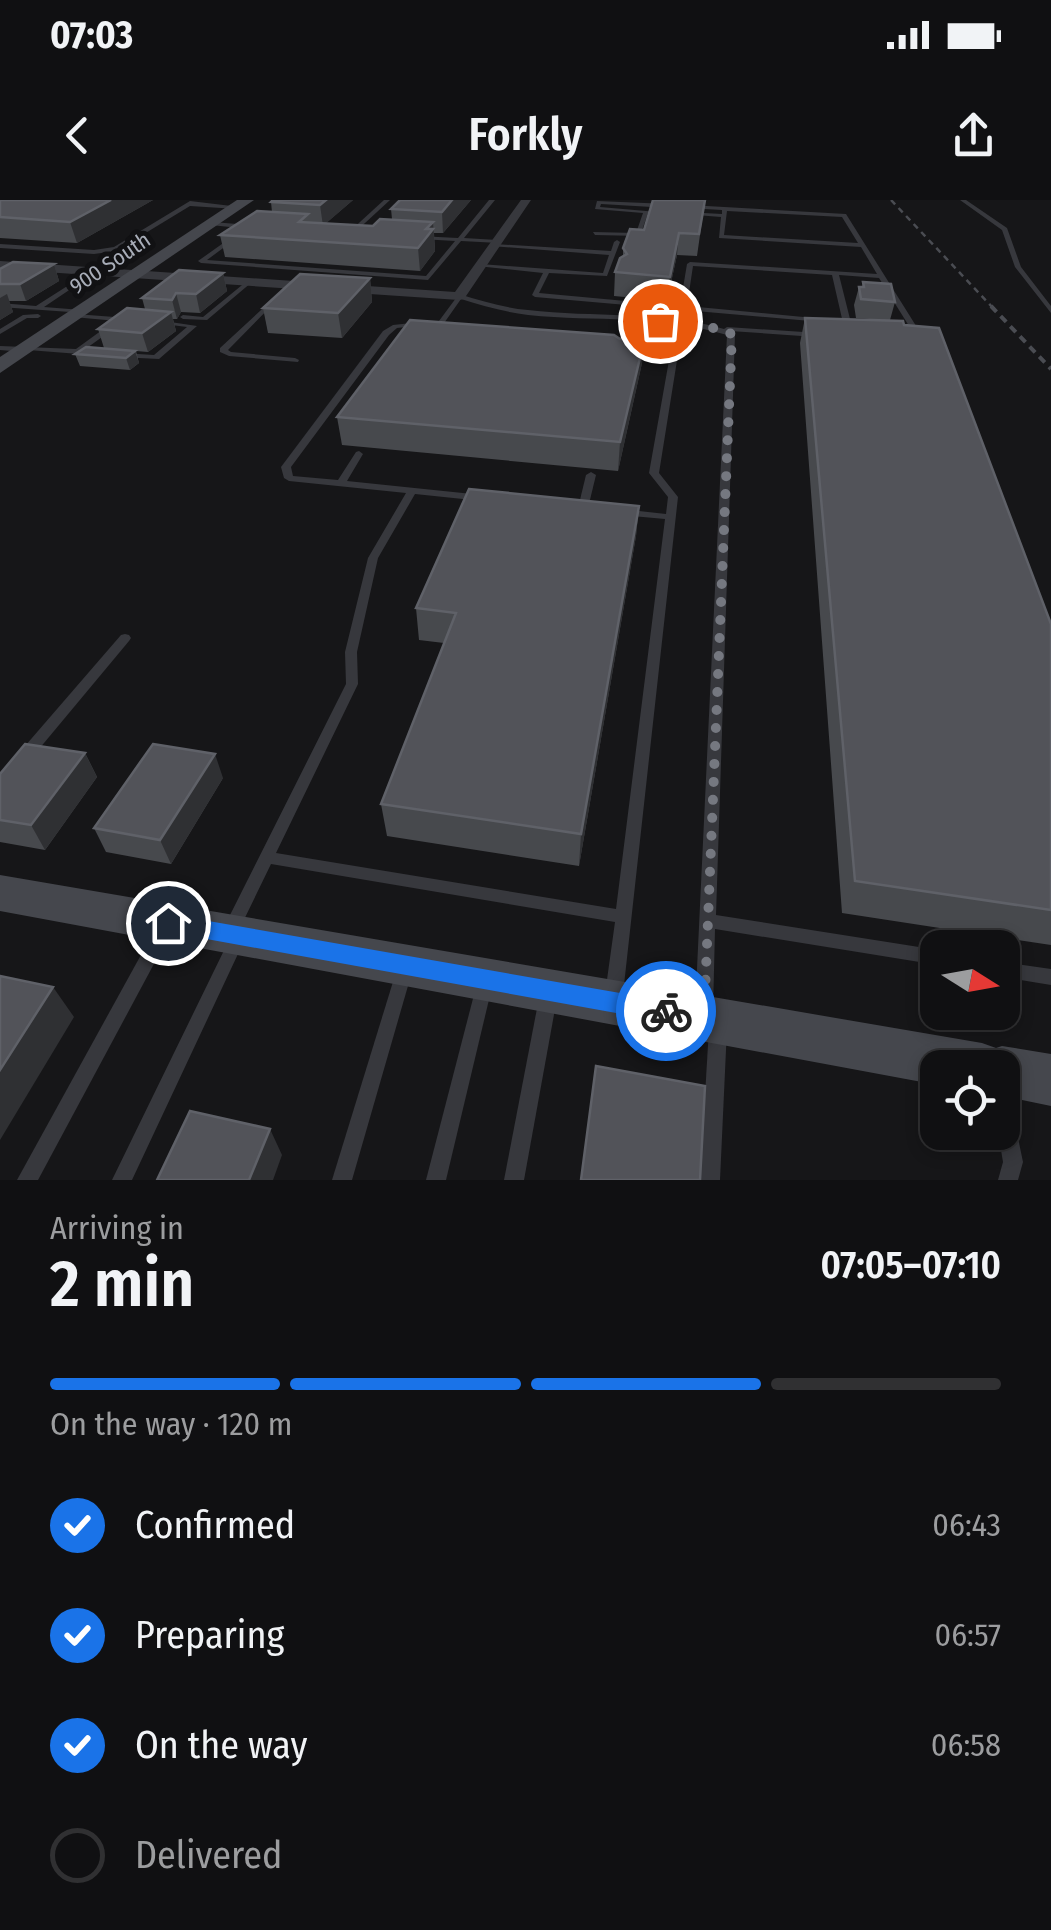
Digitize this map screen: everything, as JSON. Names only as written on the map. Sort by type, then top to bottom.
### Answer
[{"type":"street","points":[[0,265],[460,296],[526,200]]},
{"type":"street","name":"900 South","points":[[0,367],[242,204]]},
{"type":"street","points":[[0,893],[920,1057]]},
{"type":"street","points":[[1020,1074],[1051,1080]]},
{"type":"lane","points":[[350,234],[387,200]]},
{"type":"lane","points":[[262,218],[202,261],[432,277],[492,200]]},
{"type":"lane","points":[[781,200],[782,212]]},
{"type":"lane","points":[[963,200],[1005,229],[1018,267],[1051,311]]},
{"type":"lane","points":[[0,246],[70,251],[116,249],[192,202],[242,204]]},
{"type":"lane","points":[[724,212],[599,202],[597,208],[646,212],[845,213],[914,328],[897,327]]},
{"type":"lane","points":[[596,233],[638,236],[646,212]]},
{"type":"lane","points":[[724,212],[721,236],[862,245]]},
{"type":"lane","points":[[212,224],[266,228]]},
{"type":"lane","points":[[333,232],[368,234]]},
{"type":"lane","points":[[406,237],[611,258]]},
{"type":"lane","points":[[605,274],[617,242]]},
{"type":"lane","points":[[14,275],[70,251]]},
{"type":"lane","points":[[523,256],[611,258]]},
{"type":"lane","points":[[683,308],[690,264],[881,276]]},
{"type":"lane","points":[[480,266],[620,276]]},
{"type":"lane","points":[[295,360],[224,350],[312,270]]},
{"type":"lane","points":[[38,308],[94,271]]},
{"type":"lane","points":[[548,271],[536,295],[864,324]]},
{"type":"lane","points":[[835,273],[847,323]]},
{"type":"lane","points":[[167,286],[179,277]]},
{"type":"lane","points":[[672,279],[688,280]]},
{"type":"lane","points":[[148,314],[205,319],[250,282]]},
{"type":"lane","points":[[440,328],[460,296],[509,311],[832,336]]},
{"type":"lane","points":[[0,305],[78,314]]},
{"type":"lane","points":[[0,332],[26,316],[78,314],[194,326],[156,357],[114,354]]},
{"type":"lane","points":[[76,352],[126,316]]},
{"type":"lane","points":[[462,327],[408,323],[386,333],[286,467],[289,478],[488,498]]},
{"type":"lane","points":[[710,1180],[708,921],[732,334],[719,328]]},
{"type":"lane","points":[[589,336],[624,344],[668,344],[675,348],[654,473],[673,497],[612,1002]]},
{"type":"lane","points":[[0,348],[95,353]]},
{"type":"lane","points":[[340,484],[359,454]]},
{"type":"lane","points":[[583,508],[591,476]]},
{"type":"lane","points":[[122,1180],[266,857],[352,684],[350,652],[373,558],[412,491]]},
{"type":"lane","points":[[564,506],[671,516]]},
{"type":"lane","points":[[12,771],[125,638]]},
{"type":"lane","points":[[266,857],[623,917]]},
{"type":"lane","points":[[708,921],[920,955]]},
{"type":"lane","points":[[27,1180],[168,923]]},
{"type":"lane","points":[[342,1180],[406,965]]},
{"type":"lane","points":[[1020,972],[1051,977]]},
{"type":"lane","points":[[436,1180],[486,980]]},
{"type":"lane","points":[[514,1180],[550,991]]},
{"type":"lane","points":[[1008,1180],[1013,1162],[1011,1150]]},
{"type":"building","points":[[0,200],[111,200],[70,222],[0,217]]},
{"type":"building","points":[[273,200],[326,200],[320,205]]},
{"type":"building","points":[[400,200],[452,200],[442,212],[391,209]]},
{"type":"building","points":[[653,200],[705,200],[699,234],[679,233],[670,277],[615,272],[620,258],[627,254],[623,248],[630,229],[644,230]]},
{"type":"building","points":[[257,211],[308,214],[299,222],[373,226],[380,219],[433,222],[426,229],[433,229],[418,248],[220,235]]},
{"type":"building","points":[[13,262],[54,264],[20,284],[0,284],[0,269]]},
{"type":"building","points":[[179,270],[223,273],[196,294],[176,293],[172,300],[142,298]]},
{"type":"building","points":[[300,274],[370,278],[338,313],[263,308]]},
{"type":"building","points":[[863,282],[891,284],[895,302],[861,299],[859,287],[864,287]]},
{"type":"building","points":[[127,308],[171,312],[142,333],[98,329]]},
{"type":"building","points":[[805,318],[903,321],[904,325],[939,328],[1051,624],[1051,910],[855,881]]},
{"type":"building","points":[[410,320],[614,335],[620,339],[645,337],[620,442],[337,417]]},
{"type":"building","points":[[86,347],[135,351],[126,358],[75,354]]},
{"type":"building","points":[[469,489],[639,506],[581,834],[381,804],[456,613],[416,608]]},
{"type":"building","points":[[25,744],[85,753],[31,825],[0,820],[0,774]]},
{"type":"building","points":[[153,744],[215,754],[160,840],[94,828]]},
{"type":"building","points":[[0,976],[53,987],[0,1070]]},
{"type":"building","points":[[596,1066],[705,1086],[700,1180],[581,1180]]},
{"type":"building","points":[[190,1111],[270,1129],[249,1180],[157,1180]]},
{"type":"railway","points":[[891,200],[993,308]]},
{"type":"railway","points":[[991,306],[1051,369]]},
{"type":"way so far","points":[[660,321],[697,323],[732,334],[704,1018],[666,1011]]},
{"type":"route","points":[[168,923],[666,1011]]}]
